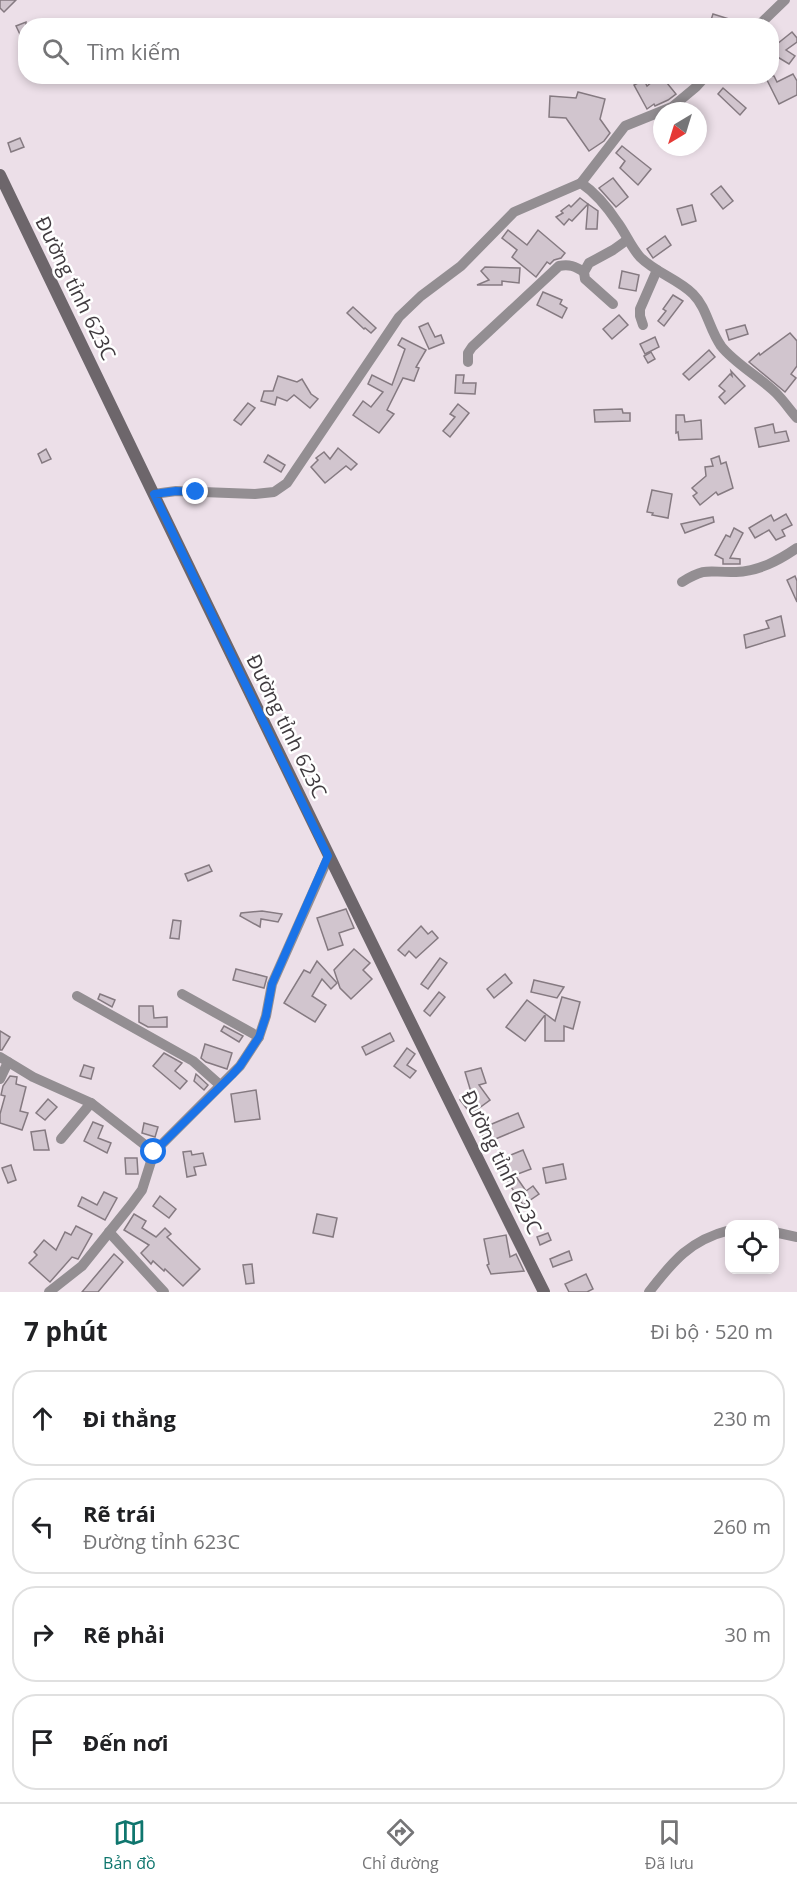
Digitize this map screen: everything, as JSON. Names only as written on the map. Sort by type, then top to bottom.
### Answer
[{"type":"main road","name":"Đường tỉnh 623C","points":[[0,175],[328,856],[541,1291]]},
{"type":"street","points":[[766,18],[784,0]]},
{"type":"street","points":[[154,494],[176,491],[255,494],[274,492],[287,483],[399,317],[421,296],[461,266],[514,212],[581,183],[625,126],[672,107],[699,84]]},
{"type":"street","points":[[581,183],[593,191],[618,223],[640,257],[692,292],[702,303],[711,330],[722,347],[776,393],[797,418]]},
{"type":"street","points":[[613,304],[585,279],[584,272],[589,263],[627,240]]},
{"type":"street","points":[[468,363],[468,353],[472,347],[559,266],[567,264],[584,272]]},
{"type":"street","points":[[643,325],[640,309],[657,270]]},
{"type":"street","points":[[682,582],[708,570],[736,572],[762,568],[797,548]]},
{"type":"street","points":[[49,1292],[82,1266],[142,1190],[154,1152],[240,1066],[259,1037],[272,984],[328,856]]},
{"type":"street","points":[[182,994],[259,1037]]},
{"type":"street","points":[[77,996],[193,1061],[220,1086]]},
{"type":"street","points":[[0,1078],[4,1060],[33,1077],[91,1103],[154,1152]]},
{"type":"street","points":[[61,1138],[91,1103]]},
{"type":"street","points":[[649,1292],[670,1264],[683,1252],[706,1238],[725,1231]]},
{"type":"street","points":[[109,1232],[164,1292]]},
{"type":"street","points":[[779,1233],[797,1237]]},
{"type":"building","points":[[0,0],[16,0],[4,12],[0,8]]},
{"type":"building","points":[[713,14],[726,18],[712,18]]},
{"type":"building","points":[[792,32],[797,38],[797,42],[786,50],[795,56],[789,64],[779,58],[779,42]]},
{"type":"building","points":[[793,74],[797,81],[797,95],[779,104],[769,84],[779,84],[779,81]]},
{"type":"building","points":[[646,84],[647,86],[668,84],[676,94],[664,102],[653,102],[647,109],[634,85]]},
{"type":"building","points":[[723,88],[746,108],[740,115],[718,94]]},
{"type":"building","points":[[578,92],[605,99],[600,119],[610,133],[604,141],[589,151],[566,118],[549,117],[550,96],[576,98]]},
{"type":"building","points":[[20,138],[24,147],[11,152],[8,143]]},
{"type":"building","points":[[622,146],[651,169],[638,185],[620,168],[625,161],[616,153]]},
{"type":"building","points":[[613,178],[628,197],[616,207],[599,188]]},
{"type":"building","points":[[721,186],[733,201],[723,209],[711,194]]},
{"type":"building","points":[[580,198],[588,204],[572,221],[569,219],[564,225],[556,217]]},
{"type":"building","points":[[588,204],[598,211],[597,229],[586,229]]},
{"type":"building","points":[[692,205],[696,221],[682,225],[677,209]]},
{"type":"building","points":[[508,230],[527,245],[538,230],[565,253],[550,264],[547,262],[536,277],[512,257],[517,250],[502,238]]},
{"type":"building","points":[[665,236],[671,245],[653,258],[647,249]]},
{"type":"building","points":[[485,267],[520,268],[519,283],[502,281],[502,285],[477,285],[489,280],[481,271]]},
{"type":"building","points":[[622,271],[639,275],[636,291],[619,288]]},
{"type":"building","points":[[543,292],[562,300],[560,304],[567,308],[562,318],[537,305]]},
{"type":"building","points":[[673,295],[683,301],[664,326],[658,321],[666,311],[663,309]]},
{"type":"building","points":[[353,307],[376,328],[371,333],[347,313]]},
{"type":"building","points":[[619,315],[628,325],[612,339],[603,329]]},
{"type":"building","points":[[428,323],[435,337],[441,335],[444,343],[429,349],[419,327]]},
{"type":"building","points":[[745,325],[748,334],[729,340],[726,330]]},
{"type":"building","points":[[790,333],[797,341],[797,366],[791,374],[796,378],[785,392],[749,362]]},
{"type":"building","points":[[655,337],[659,347],[645,354],[640,344]]},
{"type":"building","points":[[402,338],[426,350],[416,367],[419,368],[414,381],[403,378],[387,410],[394,414],[379,433],[353,415],[363,401],[371,407],[383,392],[368,384],[372,375],[392,385],[405,349],[398,345]]},
{"type":"building","points":[[709,350],[715,357],[689,380],[683,374]]},
{"type":"building","points":[[651,352],[655,359],[648,363],[644,356]]},
{"type":"building","points":[[731,371],[745,386],[725,404],[719,397],[725,391],[719,386],[730,374],[732,376]]},
{"type":"building","points":[[456,375],[464,375],[463,383],[476,383],[475,394],[455,393]]},
{"type":"building","points":[[278,376],[297,382],[302,379],[311,394],[318,399],[310,408],[294,395],[287,401],[277,397],[275,405],[261,401],[264,391],[273,391]]},
{"type":"building","points":[[248,403],[255,408],[241,425],[234,420]]},
{"type":"building","points":[[458,404],[469,413],[450,437],[443,431],[455,417],[450,414]]},
{"type":"building","points":[[622,409],[623,413],[630,413],[630,421],[595,422],[594,410]]},
{"type":"building","points":[[676,415],[684,415],[685,422],[701,420],[702,439],[679,440],[678,432],[676,433]]},
{"type":"building","points":[[773,424],[775,433],[786,431],[789,441],[759,447],[755,428]]},
{"type":"building","points":[[338,448],[357,464],[351,470],[346,466],[325,483],[311,467],[318,460],[316,458],[324,452],[330,459]]},
{"type":"building","points":[[46,449],[51,459],[42,463],[38,454]]},
{"type":"building","points":[[268,455],[285,465],[281,472],[264,462]]},
{"type":"building","points":[[719,456],[721,464],[726,462],[733,488],[718,495],[716,492],[700,505],[693,496],[697,493],[692,488],[706,476],[705,467],[713,466],[711,459]]},
{"type":"building","points":[[652,490],[672,494],[668,518],[647,512]]},
{"type":"building","points":[[786,514],[792,525],[782,530],[785,536],[776,540],[769,530],[755,538],[749,528],[771,515],[774,521]]},
{"type":"building","points":[[713,517],[714,522],[685,533],[681,524]]},
{"type":"building","points":[[734,528],[743,533],[730,558],[740,559],[740,564],[723,564],[723,559],[715,555],[726,535],[730,537]]},
{"type":"building","points":[[795,576],[797,581],[797,602],[787,580]]},
{"type":"building","points":[[781,616],[785,636],[746,648],[744,635],[769,628],[766,621]]},
{"type":"building","points":[[209,865],[212,871],[188,881],[185,874]]},
{"type":"building","points":[[346,909],[354,928],[339,933],[343,945],[328,950],[317,918]]},
{"type":"building","points":[[262,911],[282,914],[278,922],[261,919],[260,927],[240,916],[241,913]]},
{"type":"building","points":[[173,920],[181,921],[179,939],[170,938]]},
{"type":"building","points":[[421,926],[428,934],[432,931],[438,938],[416,958],[409,951],[405,956],[398,950]]},
{"type":"building","points":[[354,949],[370,963],[363,970],[372,979],[351,999],[340,988],[334,970]]},
{"type":"building","points":[[440,958],[447,963],[428,989],[421,984]]},
{"type":"building","points":[[317,961],[337,983],[331,989],[322,979],[312,996],[326,1005],[315,1022],[284,1003],[304,970],[310,973]]},
{"type":"building","points":[[236,969],[267,977],[264,988],[233,980]]},
{"type":"building","points":[[505,974],[512,983],[494,998],[487,989]]},
{"type":"building","points":[[534,980],[564,987],[557,998],[531,992]]},
{"type":"building","points":[[439,992],[445,997],[430,1016],[424,1011]]},
{"type":"building","points":[[100,994],[115,1000],[112,1007],[98,999]]},
{"type":"building","points":[[562,997],[580,1002],[573,1029],[564,1026],[564,1041],[545,1041],[545,1015],[525,1041],[506,1027],[527,1000],[555,1021]]},
{"type":"building","points":[[139,1006],[153,1006],[154,1018],[167,1017],[167,1027],[148,1027],[139,1022]]},
{"type":"building","points":[[224,1026],[243,1036],[239,1042],[221,1031]]},
{"type":"building","points":[[0,1031],[10,1037],[2,1050],[0,1050]]},
{"type":"building","points":[[390,1033],[394,1041],[366,1055],[362,1047]]},
{"type":"building","points":[[205,1044],[232,1053],[227,1069],[201,1058]]},
{"type":"building","points":[[407,1048],[415,1054],[407,1065],[416,1071],[410,1078],[394,1066]]},
{"type":"building","points":[[164,1053],[182,1063],[175,1071],[187,1081],[180,1089],[153,1066]]},
{"type":"building","points":[[84,1065],[94,1068],[91,1079],[80,1076]]},
{"type":"building","points":[[481,1068],[486,1083],[479,1085],[490,1100],[471,1114],[460,1100],[471,1092],[465,1072]]},
{"type":"building","points":[[196,1074],[208,1085],[204,1090],[194,1081]]},
{"type":"building","points":[[10,1076],[17,1077],[16,1084],[26,1087],[20,1111],[28,1113],[22,1130],[0,1123],[5,1096],[1,1095],[3,1086]]},
{"type":"building","points":[[256,1090],[260,1119],[235,1122],[231,1094]]},
{"type":"building","points":[[48,1099],[57,1107],[45,1120],[36,1113]]},
{"type":"building","points":[[518,1113],[524,1127],[486,1143],[480,1129]]},
{"type":"building","points":[[93,1122],[103,1126],[98,1138],[111,1143],[107,1153],[84,1141]]},
{"type":"building","points":[[144,1123],[158,1127],[155,1137],[142,1133]]},
{"type":"building","points":[[45,1130],[49,1150],[34,1150],[31,1132]]},
{"type":"building","points":[[523,1150],[531,1169],[515,1175],[526,1191],[533,1186],[539,1194],[523,1205],[506,1179],[504,1180],[496,1161]]},
{"type":"building","points":[[191,1151],[192,1155],[203,1153],[206,1165],[194,1167],[196,1175],[187,1177],[183,1152]]},
{"type":"building","points":[[125,1158],[137,1158],[138,1174],[126,1174]]},
{"type":"building","points":[[563,1164],[566,1179],[546,1183],[543,1168]]},
{"type":"building","points":[[11,1165],[16,1180],[8,1183],[2,1168]]},
{"type":"building","points":[[104,1192],[117,1198],[105,1220],[78,1206],[82,1197],[97,1205]]},
{"type":"building","points":[[160,1196],[176,1209],[169,1218],[153,1206]]},
{"type":"building","points":[[134,1214],[146,1221],[142,1228],[156,1237],[165,1228],[171,1234],[167,1237],[200,1269],[183,1286],[165,1269],[164,1271],[153,1261],[151,1264],[141,1253],[149,1245],[124,1230]]},
{"type":"building","points":[[317,1214],[337,1218],[333,1237],[313,1233]]},
{"type":"building","points":[[76,1226],[92,1234],[78,1259],[72,1257],[50,1282],[29,1263],[37,1255],[34,1252],[44,1240],[56,1250],[65,1232],[71,1235]]},
{"type":"building","points":[[548,1233],[551,1240],[540,1245],[537,1237]]},
{"type":"building","points":[[506,1235],[510,1257],[516,1254],[524,1271],[491,1274],[487,1265],[489,1264],[484,1239]]},
{"type":"building","points":[[569,1251],[572,1260],[553,1267],[550,1259]]},
{"type":"building","points":[[114,1254],[123,1262],[98,1292],[82,1292]]},
{"type":"building","points":[[252,1264],[254,1283],[246,1284],[243,1265]]},
{"type":"building","points":[[586,1274],[593,1289],[587,1292],[569,1292],[565,1284]]},
{"type":"route","points":[[154,1152],[232,1075],[259,1037],[272,984],[328,856],[180,553],[154,494],[176,491],[196,492]]}]
